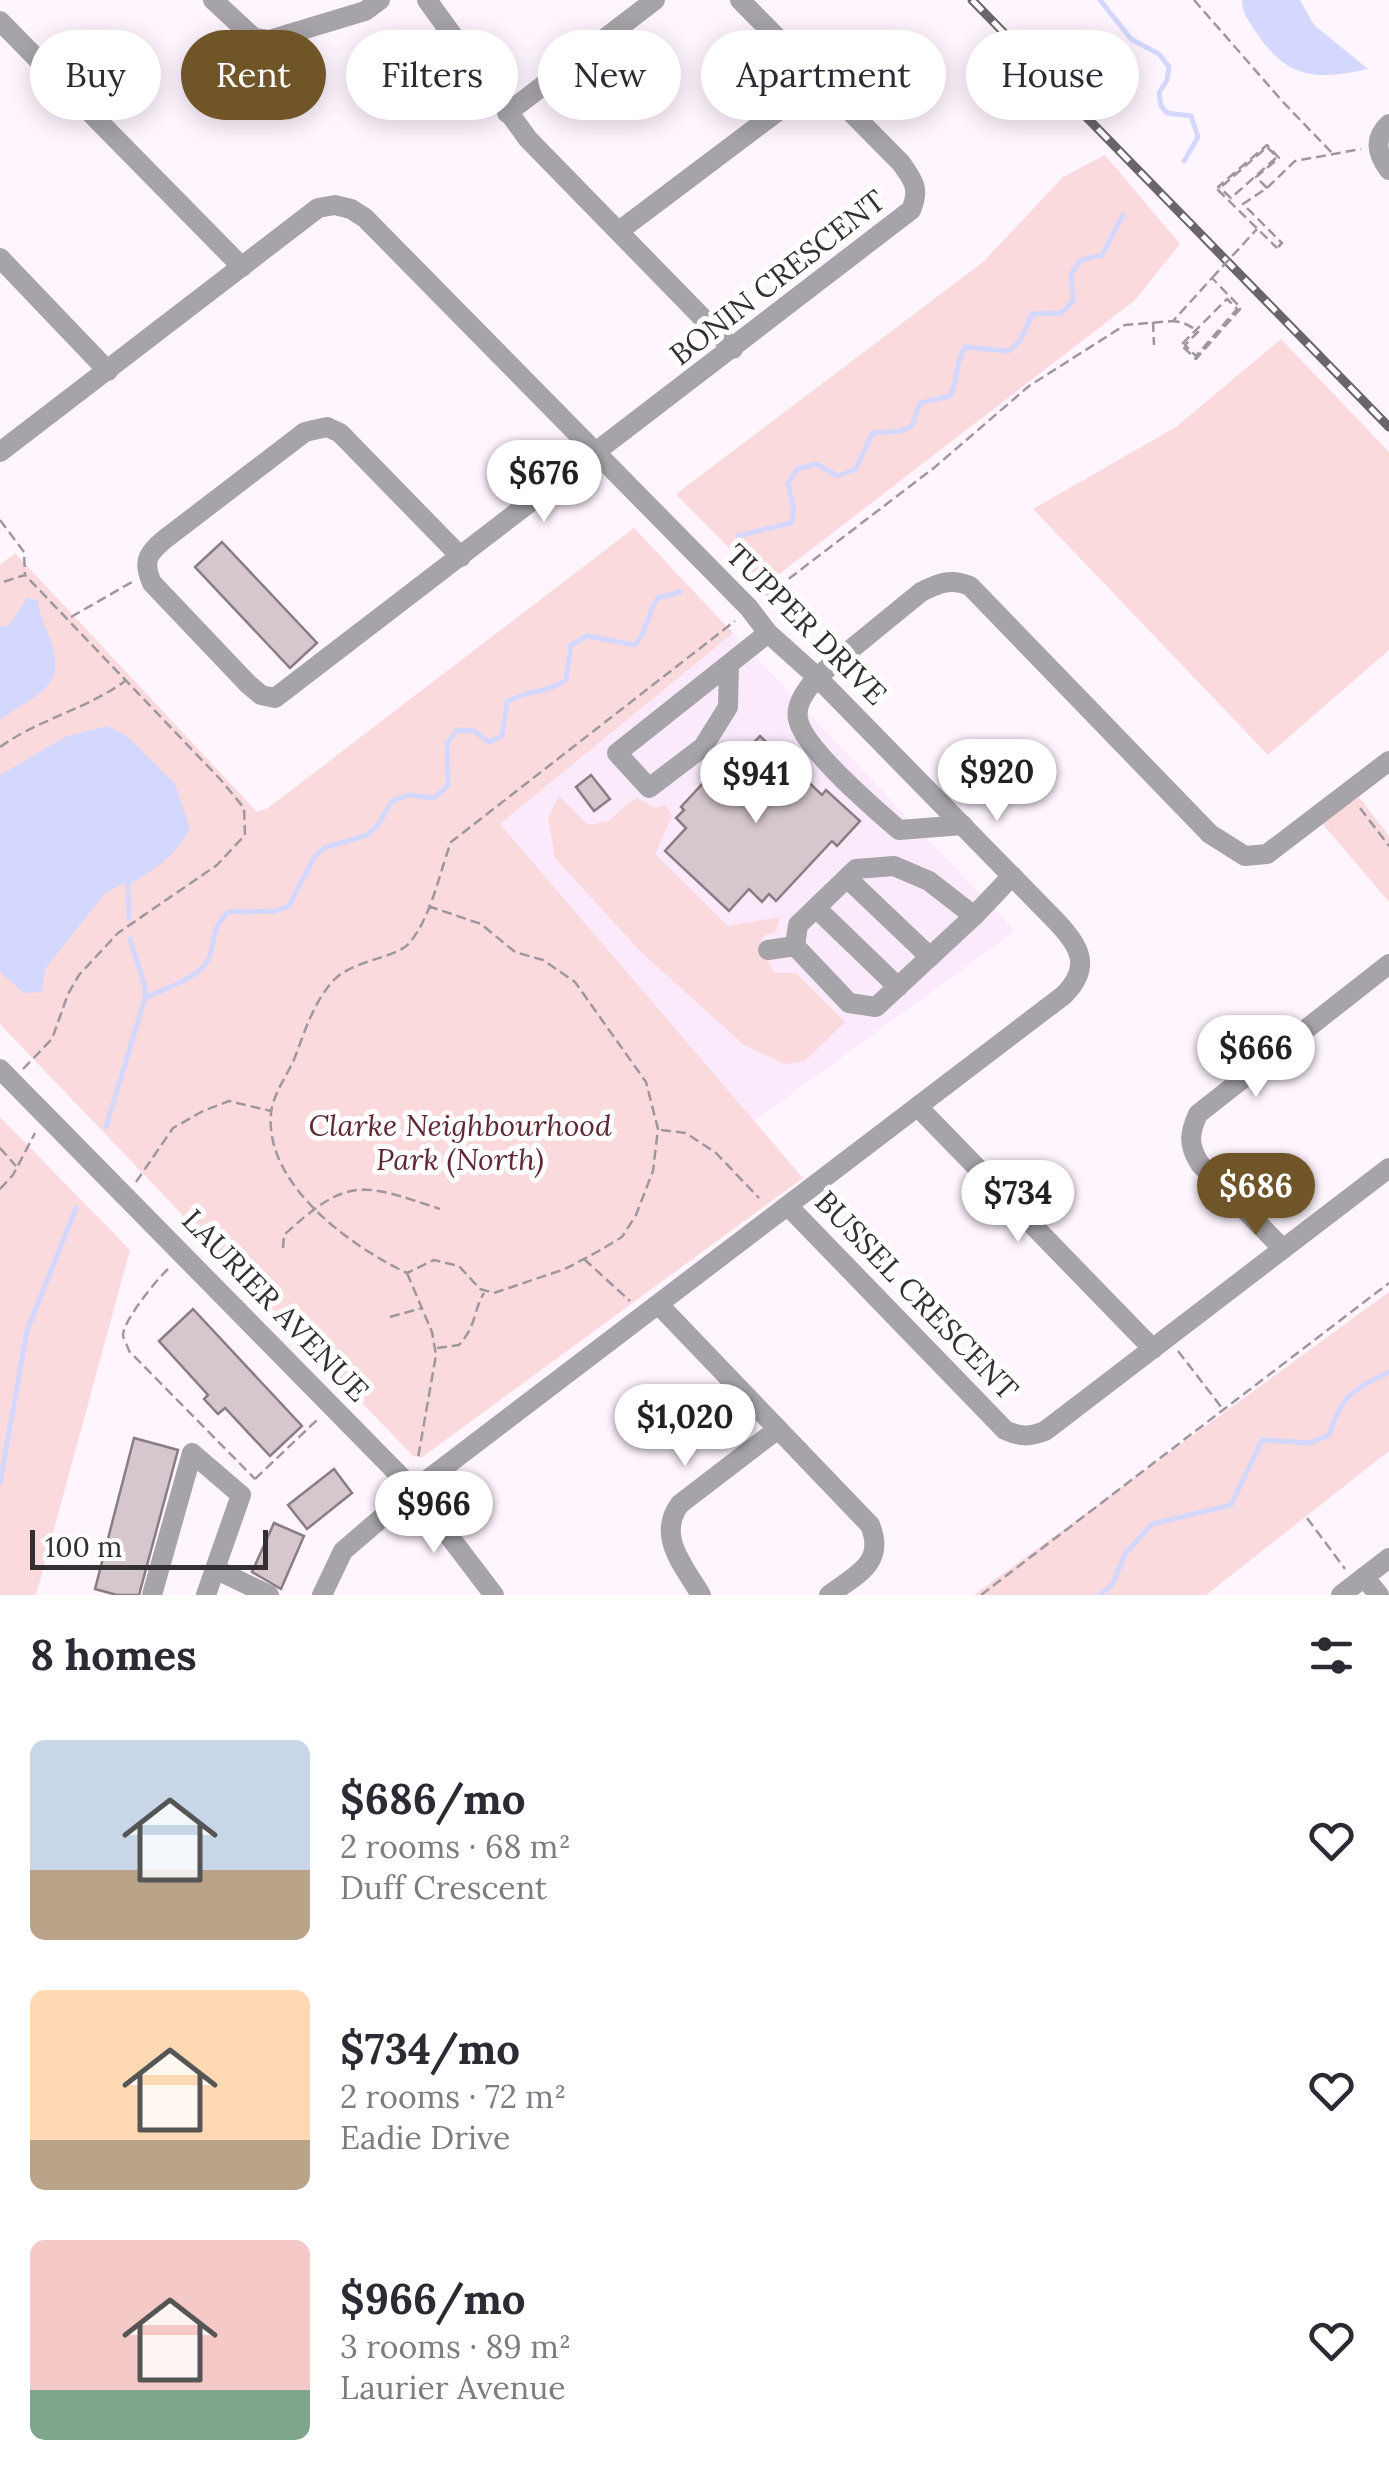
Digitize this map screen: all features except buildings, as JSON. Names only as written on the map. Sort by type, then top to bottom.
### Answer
[{"type":"street","points":[[213,0],[254,38],[269,40],[364,10],[380,0]]},
{"type":"street","points":[[427,0],[449,30]]},
{"type":"street","points":[[518,105],[655,0]]},
{"type":"street","name":"BONIN CRESCENT","points":[[740,0],[769,30]]},
{"type":"street","points":[[0,21],[242,266]]},
{"type":"street","points":[[513,120],[733,349]]},
{"type":"street","points":[[618,231],[766,120]]},
{"type":"street","name":"BONIN CRESCENT","points":[[461,557],[340,432],[327,427],[304,432],[157,545],[145,562],[152,582],[222,658],[261,695],[275,698],[598,454],[912,210],[918,195],[915,181],[857,120]]},
{"type":"street","points":[[1389,124],[1382,131],[1378,146],[1378,156],[1389,170]]},
{"type":"street","name":"TUPPER DRIVE","points":[[0,452],[318,208],[335,205],[351,209],[598,454],[1078,948],[1079,975],[1064,995],[414,1490],[344,1551],[322,1595]]},
{"type":"street","points":[[0,258],[108,371]]},
{"type":"street","points":[[962,825],[900,830],[858,796],[804,733],[797,716],[803,694],[817,677],[922,592],[940,582],[957,581],[970,586],[1210,834],[1245,856],[1267,854],[1389,760]]},
{"type":"street","points":[[729,664],[728,706],[703,747],[649,788],[618,753],[729,664],[768,633]]},
{"type":"street","points":[[794,946],[798,925],[856,869],[894,866],[929,881],[974,916]]},
{"type":"street","points":[[794,946],[848,1003],[876,1007],[1012,876]]},
{"type":"street","points":[[847,878],[930,957]]},
{"type":"street","points":[[816,908],[898,987]]},
{"type":"street","points":[[768,950],[794,946]]},
{"type":"street","points":[[1282,1249],[1200,1164],[1190,1148],[1191,1131],[1198,1114],[1389,964]]},
{"type":"street","name":"LAURIER AVENUE","points":[[6,1075],[414,1490],[494,1595]]},
{"type":"street","points":[[918,1107],[1153,1348]]},
{"type":"street","name":"BUSSEL CRESCENT","points":[[788,1206],[1005,1430],[1033,1436],[1389,1168]]},
{"type":"street","points":[[653,1310],[778,1429],[870,1524],[876,1538],[873,1558],[829,1595]]},
{"type":"street","points":[[700,1595],[672,1545],[669,1532],[673,1513],[778,1429]]},
{"type":"street","points":[[152,1595],[192,1453],[241,1496],[206,1595]]},
{"type":"street","points":[[1354,1585],[1389,1558]]},
{"type":"street","points":[[215,1569],[270,1595]]},
{"type":"street","points":[[1354,1585],[1379,1595]]},
{"type":"path","points":[[1194,0],[1333,154]]},
{"type":"path","points":[[1220,188],[1267,145],[1280,158],[1256,177],[1267,188]]},
{"type":"path","points":[[1220,188],[1277,248],[1282,243],[1242,204],[1267,188],[1294,161],[1378,146]]},
{"type":"path","points":[[1267,147],[1277,157],[1232,198],[1220,188],[1267,147]]},
{"type":"path","points":[[1172,321],[1257,230]]},
{"type":"path","points":[[1196,330],[1184,345],[1196,356],[1237,308],[1226,299],[1181,345],[1196,359],[1241,308],[1212,278]]},
{"type":"path","points":[[418,1458],[435,1348],[406,1273],[348,1240],[315,1211],[293,1182],[271,1138],[277,1089],[293,1063],[318,1000],[334,979],[358,962],[408,946],[424,920],[451,842],[748,608],[936,467],[1028,386],[1125,324],[1172,321],[1196,330]]},
{"type":"path","points":[[1153,322],[1154,345]]},
{"type":"path","points":[[0,520],[24,552],[25,576],[70,618],[244,808],[245,834],[217,864],[118,933],[79,975],[52,1039],[6,1075]]},
{"type":"path","points":[[0,583],[25,576]]},
{"type":"path","points":[[70,618],[132,582]]},
{"type":"path","points":[[0,747],[18,733],[110,692],[125,681]]},
{"type":"path","points":[[1346,791],[1389,846]]},
{"type":"path","points":[[406,1273],[434,1260],[459,1266],[486,1292],[494,1293],[584,1259],[622,1237],[636,1215],[653,1171],[658,1130],[646,1082],[576,982],[542,960],[516,952],[482,924],[428,906]]},
{"type":"path","points":[[128,1197],[173,1128],[229,1101],[272,1111]]},
{"type":"path","points":[[0,1189],[46,1114]]},
{"type":"path","points":[[658,1130],[686,1133],[716,1153],[758,1198]]},
{"type":"path","points":[[0,1148],[16,1167]]},
{"type":"path","points":[[283,1248],[284,1235],[330,1198],[366,1187],[440,1209]]},
{"type":"path","points":[[183,1254],[151,1284],[125,1324],[123,1336],[130,1351],[255,1479]]},
{"type":"path","points":[[584,1259],[653,1310]]},
{"type":"path","points":[[980,1595],[1389,1283]]},
{"type":"path","points":[[435,1348],[459,1345],[466,1338],[474,1327],[480,1297],[486,1292]]},
{"type":"path","points":[[390,1317],[422,1308]]},
{"type":"path","points":[[1178,1350],[1223,1409]]},
{"type":"path","points":[[241,1496],[332,1405]]},
{"type":"path","points":[[1307,1518],[1354,1585]]},
{"type":"shaded area","points":[[733,633],[1015,931],[754,1121],[500,824]]},
{"type":"green space","points":[[1105,155],[1180,244],[1134,301],[765,585],[676,494],[983,262],[1063,177]]},
{"type":"green space","points":[[1281,339],[1389,452],[1389,650],[1268,755],[1033,509],[1176,427]]},
{"type":"green space","name":"Clarke Neighbourhood Park (North)","points":[[634,528],[733,633],[500,824],[803,1178],[421,1458],[413,1456],[0,1024],[0,565],[15,553],[257,812],[268,808]]},
{"type":"green space","points":[[559,796],[588,825],[608,821],[637,797],[654,808],[666,805],[672,816],[655,854],[728,926],[780,917],[776,932],[765,935],[760,942],[774,973],[796,973],[845,1022],[805,1061],[784,1064],[744,1045],[641,952],[555,858],[548,818]]},
{"type":"green space","points":[[1359,797],[1389,836],[1389,902],[1322,823]]},
{"type":"green space","points":[[0,1117],[130,1250],[36,1595],[0,1595]]},
{"type":"green space","points":[[1389,1292],[1389,1451],[1206,1595],[974,1595]]},
{"type":"water","points":[[1242,0],[1300,0],[1314,25],[1368,69],[1319,75],[1293,68],[1281,61],[1258,35],[1245,14]]},
{"type":"water","points":[[27,598],[38,600],[52,645],[54,673],[42,691],[0,720],[0,627],[9,625]]},
{"type":"water","points":[[107,726],[127,736],[175,784],[190,828],[172,854],[156,868],[128,886],[125,883],[105,893],[45,969],[42,992],[24,993],[0,972],[0,775],[65,737]]},
{"type":"waterway","points":[[1100,0],[1131,39],[1159,54],[1169,67],[1159,93],[1161,106],[1167,113],[1191,116],[1198,137],[1184,161]]},
{"type":"waterway","points":[[738,536],[791,523],[794,509],[788,484],[797,469],[817,464],[837,476],[856,469],[872,433],[901,431],[912,426],[920,403],[950,396],[965,347],[1009,351],[1020,341],[1032,314],[1062,313],[1073,301],[1071,274],[1081,260],[1102,255],[1123,215]]},
{"type":"waterway","points":[[145,998],[200,970],[228,912],[275,911],[289,906],[314,857],[324,848],[367,835],[392,801],[409,795],[434,798],[448,786],[447,744],[457,730],[474,731],[489,742],[502,736],[507,702],[566,680],[571,645],[587,636],[635,645],[658,598],[680,592]]},
{"type":"waterway","points":[[128,886],[129,918]]},
{"type":"waterway","points":[[106,1127],[145,998],[130,939]]},
{"type":"waterway","points":[[0,1483],[27,1331],[76,1208]]},
{"type":"waterway","points":[[1100,1595],[1112,1585],[1125,1554],[1152,1524],[1231,1505],[1262,1440],[1310,1443],[1329,1435],[1350,1395],[1389,1372]]},
{"type":"railway","points":[[972,0],[1389,427]]}]
